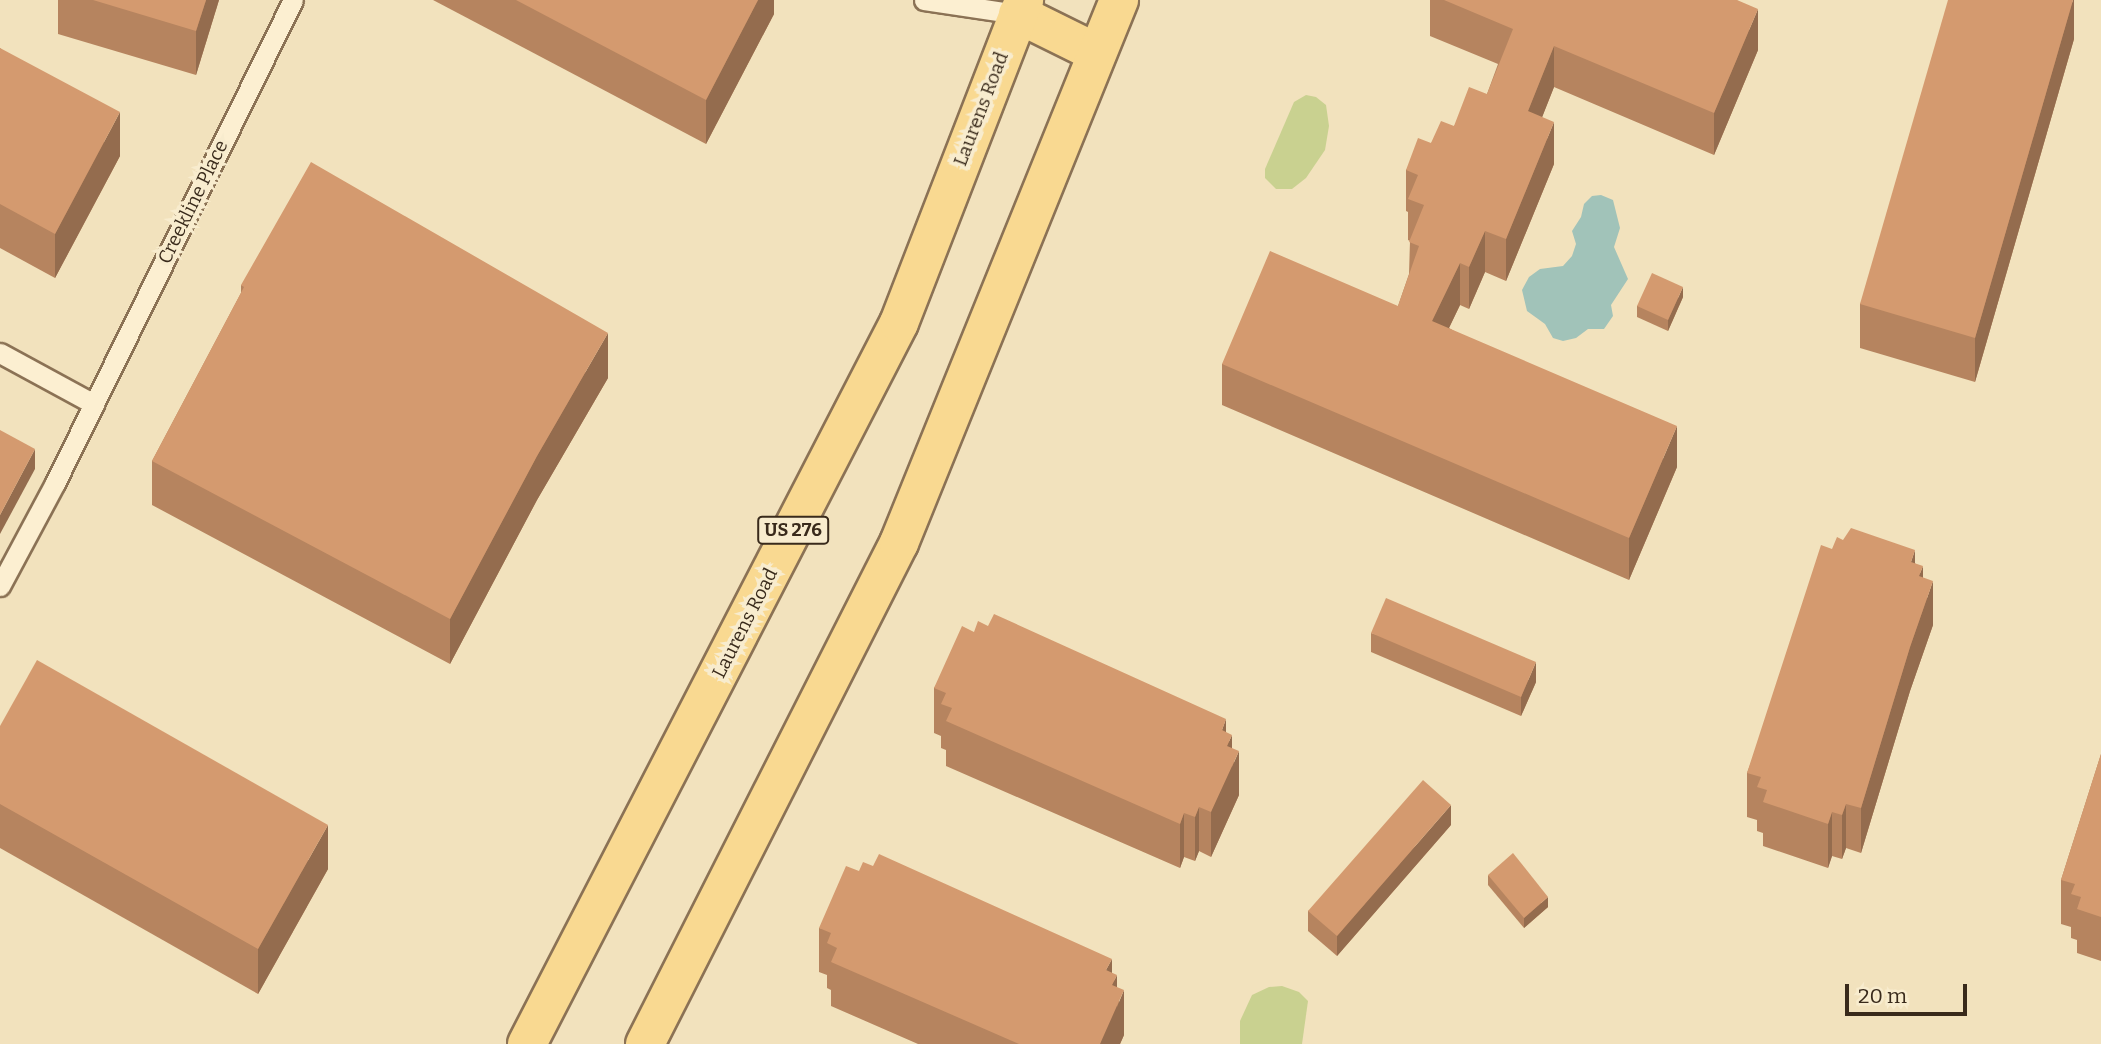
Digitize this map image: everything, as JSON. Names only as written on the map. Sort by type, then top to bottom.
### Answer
[{"type":"main road","points":[[645,1044],[900,543],[1119,0]]},
{"type":"main road","points":[[1017,5],[1097,53]]},
{"type":"main road","name":"Laurens Road","points":[[527,1044],[899,323],[1017,5]]},
{"type":"lane","name":"Creekline Place","points":[[0,586],[94,404],[293,0]]},
{"type":"lane","points":[[924,0],[1017,5]]},
{"type":"lane","points":[[0,353],[94,404]]},
{"type":"green space","points":[[1306,95],[1316,97],[1326,105],[1329,126],[1325,150],[1306,178],[1292,189],[1276,189],[1265,178],[1265,169],[1294,102]]},
{"type":"green space","points":[[1282,986],[1299,992],[1308,1001],[1302,1044],[1240,1044],[1240,1021],[1252,995],[1269,987]]},
{"type":"water","points":[[1601,195],[1613,200],[1620,228],[1614,247],[1628,279],[1611,305],[1613,316],[1604,329],[1588,329],[1576,338],[1563,341],[1553,338],[1545,324],[1527,311],[1522,290],[1529,277],[1540,269],[1563,266],[1572,256],[1576,244],[1572,231],[1581,217],[1584,204],[1592,196]]},
{"type":"building","points":[[93,0],[206,0],[196,31]]},
{"type":"building","points":[[516,0],[758,0],[706,100]]},
{"type":"building","points":[[1444,0],[1737,0],[1758,9],[1714,113],[1554,46],[1528,111],[1554,122],[1506,239],[1485,231],[1469,267],[1460,263],[1432,321],[1677,426],[1629,538],[1222,364],[1270,251],[1398,306],[1419,246],[1409,242],[1424,205],[1408,199],[1418,175],[1406,170],[1418,138],[1431,143],[1441,121],[1454,126],[1469,87],[1487,94],[1513,29]]},
{"type":"building","points":[[1948,0],[2073,0],[1975,338],[1860,304]]},
{"type":"building","points":[[0,48],[120,112],[55,234],[0,204]]},
{"type":"building","points":[[311,162],[608,333],[537,456],[450,619],[152,461],[244,287],[241,285]]},
{"type":"building","points":[[1652,273],[1683,287],[1668,320],[1637,306]]},
{"type":"building","points":[[0,430],[35,449],[0,515]]},
{"type":"building","points":[[1851,528],[1915,550],[1911,562],[1923,566],[1919,576],[1933,581],[1861,808],[1846,804],[1842,815],[1832,812],[1828,824],[1763,802],[1767,790],[1757,787],[1761,777],[1747,773],[1821,545],[1832,549],[1837,537],[1843,540]]},
{"type":"building","points":[[1386,598],[1536,662],[1521,697],[1371,633]]},
{"type":"building","points":[[994,614],[1226,719],[1222,730],[1232,735],[1227,746],[1239,751],[1211,812],[1199,807],[1195,817],[1184,813],[1180,824],[946,721],[952,708],[941,704],[946,693],[934,688],[962,626],[974,632],[978,621],[988,626]]},
{"type":"building","points":[[37,660],[328,825],[258,949],[0,804],[0,726]]},
{"type":"building","points":[[2101,754],[2101,917],[2077,909],[2081,897],[2071,894],[2075,884],[2061,880]]},
{"type":"building","points":[[1423,780],[1451,805],[1337,936],[1308,911]]},
{"type":"building","points":[[1513,853],[1548,897],[1524,918],[1488,875]]},
{"type":"building","points":[[879,854],[1112,959],[1106,970],[1117,975],[1112,985],[1124,990],[1100,1044],[1019,1044],[831,962],[837,948],[827,943],[831,933],[819,928],[846,866],[859,871],[863,862],[873,866]]}]
